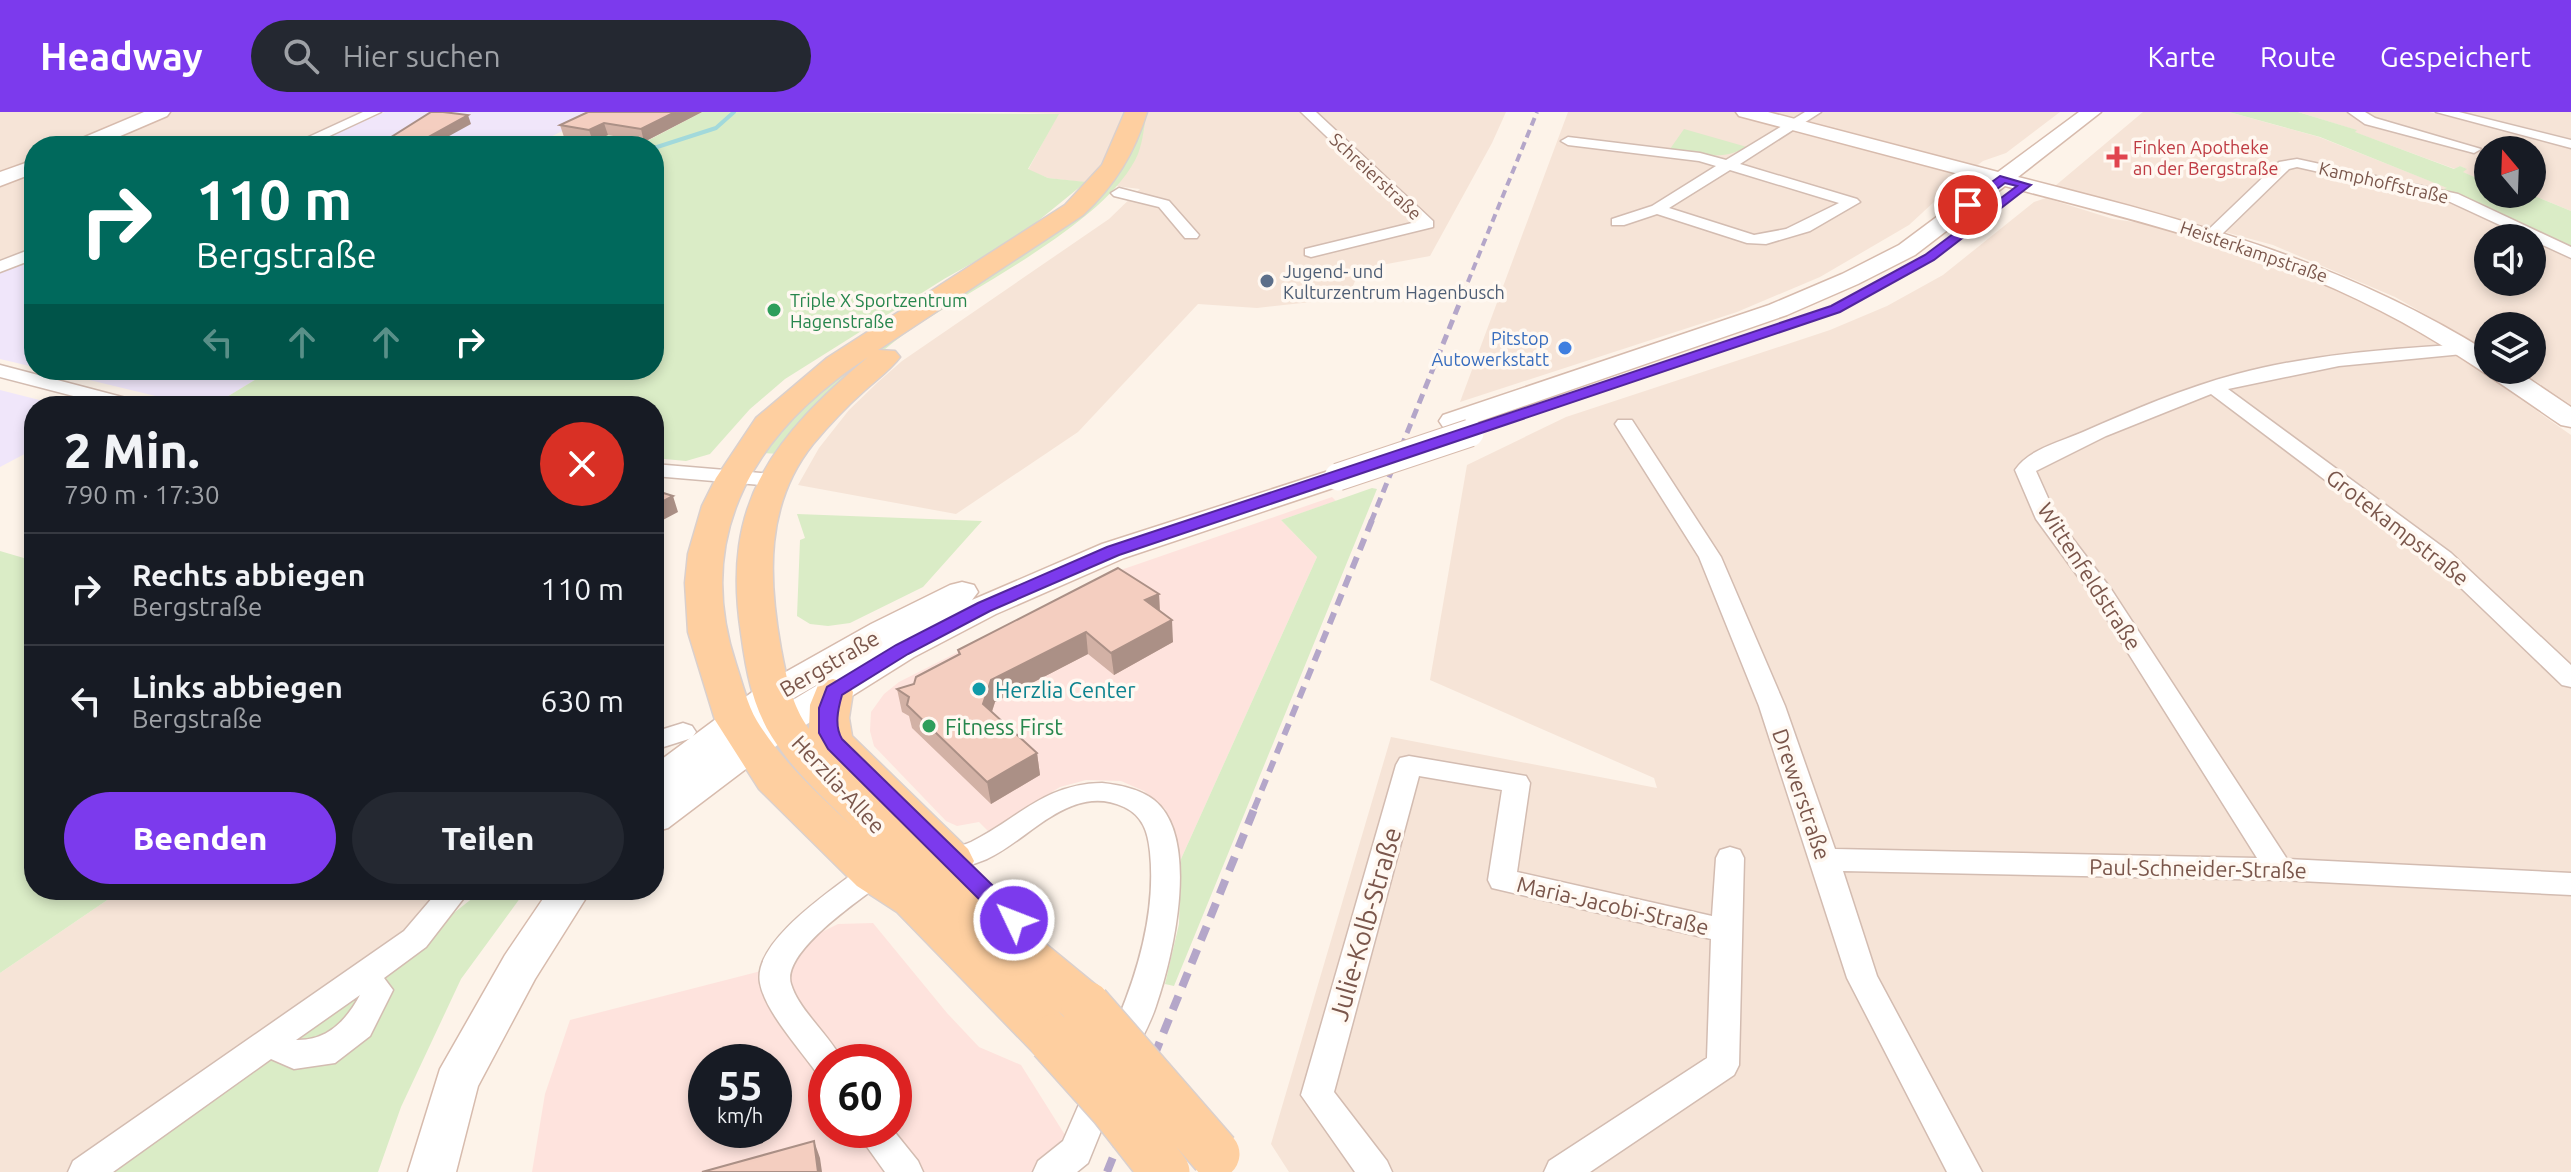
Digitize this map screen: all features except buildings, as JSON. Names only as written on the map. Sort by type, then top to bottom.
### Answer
[{"type":"main road","points":[[104,136],[160,112]]},
{"type":"main road","name":"Heisterkampstraße","points":[[1746,112],[1806,117],[2014,182],[2213,234],[2340,280],[2411,315],[2474,354]]},
{"type":"main road","name":"Bergstraße","points":[[664,809],[761,721],[833,692],[902,649],[984,607],[1113,551],[1331,470],[1836,309],[1930,258],[2091,112]]},
{"type":"main road","points":[[761,721],[752,572],[754,537],[760,510],[773,480],[821,415],[894,350],[1075,230],[1119,193],[1134,173],[1145,123]]},
{"type":"main road","points":[[761,721],[707,632],[703,583],[706,554],[732,478],[767,425],[791,401],[837,364],[1074,210],[1106,180],[1145,123]]},
{"type":"main road","points":[[0,180],[24,170]]},
{"type":"main road","points":[[2519,384],[2571,419]]},
{"type":"main road","name":"Bergstraße","points":[[664,779],[761,721],[883,632],[964,591],[1098,535],[1331,470]]},
{"type":"main road","points":[[833,692],[828,708],[829,733],[835,744],[934,860]]},
{"type":"main road","name":"Herzlia-Allee","points":[[761,721],[809,757],[886,835],[934,860],[1070,1023],[1114,1107],[1165,1172]]},
{"type":"main road","name":"Herzlia-Allee","points":[[761,721],[774,778],[873,874],[913,899],[1070,1023],[1222,1163]]},
{"type":"main road","points":[[432,1172],[456,1083],[520,967],[564,900]]},
{"type":"street","points":[[319,136],[374,112]]},
{"type":"street","name":"Schreierstraße","points":[[1308,112],[1427,224],[1311,252]]},
{"type":"street","points":[[2355,112],[2370,121],[2474,149]]},
{"type":"street","points":[[2443,112],[2571,144]]},
{"type":"street","points":[[1618,222],[1657,209],[1806,117]]},
{"type":"street","points":[[1568,141],[1669,152],[1726,165],[1852,202],[1766,240],[1753,240],[1657,209]]},
{"type":"street","name":"Kamphoffstraße","points":[[2213,234],[2284,165],[2297,163],[2453,197],[2571,253]]},
{"type":"street","points":[[1119,193],[1164,204],[1191,235]]},
{"type":"street","points":[[0,267],[24,257]]},
{"type":"street","name":"Wittenfeldstraße","points":[[2279,869],[2103,594],[2047,519],[2025,470],[2032,462],[2123,421],[2214,387],[2279,371],[2368,356],[2467,349]]},
{"type":"street","points":[[0,371],[24,377]]},
{"type":"street","points":[[34,380],[96,396]]},
{"type":"street","name":"Grotekampstraße","points":[[2214,387],[2443,558],[2571,679]]},
{"type":"street","name":"Drewerstraße","points":[[1625,424],[1710,557],[1772,706],[1862,978],[1969,1169]]},
{"type":"street","points":[[664,471],[773,480]]},
{"type":"street","points":[[664,738],[683,732]]},
{"type":"street","name":"Julie-Kolb-Straße","points":[[1375,1172],[1317,1095],[1409,765],[1517,783]]},
{"type":"street","name":"Maria-Jacobi-Straße","points":[[1517,783],[1502,880],[1726,931]]},
{"type":"street","points":[[934,860],[978,851],[1059,800],[1091,792],[1110,793],[1133,800],[1153,816],[1162,836],[1165,885],[1142,1002],[1089,1116],[1076,1152],[1050,1172]]},
{"type":"street","name":"Maria-Jacobi-Straße","points":[[1561,1172],[1723,1065],[1730,858]]},
{"type":"street","name":"Paul-Schneider-Straße","points":[[1825,860],[2279,869],[2571,884]]},
{"type":"street","points":[[815,1044],[775,984],[773,968],[798,935],[873,874]]},
{"type":"street","points":[[85,1172],[415,939],[448,900]]},
{"type":"street","points":[[887,1148],[906,1172]]},
{"type":"shaded area","points":[[0,112],[364,112],[309,136],[24,136],[24,253],[0,263]]},
{"type":"shaded area","points":[[385,112],[601,112],[552,136],[331,136]]},
{"type":"shaded area","points":[[1002,112],[1506,112],[1430,256],[1360,269],[1348,298],[1257,308],[1198,304],[1078,432],[956,514],[798,485],[819,448],[849,410],[902,361],[1109,219],[1140,189],[1048,178],[1028,170],[1058,114]]},
{"type":"shaded area","points":[[1568,112],[2060,112],[2006,153],[1983,161],[1963,176],[1966,184],[1935,201],[1909,225],[1820,277],[1737,312],[1460,402]]},
{"type":"shaded area","points":[[2143,112],[2229,112],[2319,137],[2448,188],[2474,201],[2474,208],[2489,208],[2522,224],[2474,224],[2474,296],[2546,296],[2546,236],[2571,248],[2571,405],[2540,384],[2546,384],[2546,312],[2474,312],[2474,342],[2395,297],[2273,245],[2055,186]]},
{"type":"shaded area","points":[[2298,112],[2429,112],[2526,136],[2474,136],[2474,177],[2462,172],[2466,169],[2460,166],[2455,169],[2354,132],[2356,130]]},
{"type":"shaded area","points":[[2459,112],[2571,112],[2571,139],[2523,127]]},
{"type":"shaded area","points":[[2546,141],[2571,147],[2571,211],[2546,201]]},
{"type":"shaded area","points":[[2046,198],[2113,219],[2193,236],[2325,281],[2432,337],[2474,367],[2474,384],[2499,384],[2571,435],[2571,1172],[1289,1172],[1271,1144],[1391,737],[1657,788],[1654,778],[1430,680],[1467,465],[1566,417],[1830,330],[1887,306],[1943,275],[2034,202]]},
{"type":"shaded area","points":[[24,261],[24,365],[0,359],[0,271]]},
{"type":"shaded area","points":[[89,380],[255,380],[228,396],[156,396]]},
{"type":"shaded area","points":[[0,390],[24,396],[24,454],[0,467]]},
{"type":"shaded area","points":[[1332,497],[1336,501],[1281,520],[1317,557],[1181,859],[1166,810],[1144,791],[1121,781],[1086,780],[1060,787],[988,831],[979,822],[957,826],[946,821],[874,746],[870,731],[871,712],[884,694],[899,682],[1115,572]]},
{"type":"shaded area","points":[[107,900],[447,900],[77,1172],[0,1172],[0,973]]},
{"type":"shaded area","points":[[873,923],[979,1047],[1021,1065],[1065,1135],[1058,1150],[1037,1172],[532,1172],[545,1094],[570,1020],[773,968],[783,951],[838,924]]},
{"type":"green space","name":"Triple X Sportzentrum Hagenstraße","points":[[702,112],[1059,114],[1028,169],[1048,178],[1086,182],[1017,238],[944,279],[785,379],[750,409],[710,454],[686,461],[664,459],[664,396],[228,396],[255,380],[664,380],[664,136],[656,136]]},
{"type":"green space","points":[[1147,112],[1138,154],[1122,180],[1097,205],[1033,254],[930,317],[886,348],[780,454],[761,453],[800,405],[1107,188],[1131,151]]},
{"type":"green space","points":[[2229,112],[2298,112],[2357,130],[2355,132],[2454,169],[2460,166],[2467,169],[2463,172],[2474,177],[2474,207],[2437,191],[2447,188],[2320,137]]},
{"type":"green space","points":[[1684,129],[1747,147],[1717,155],[1670,149]]},
{"type":"green space","points":[[2546,201],[2571,211],[2571,248],[2546,237],[2546,224],[2515,224],[2477,208],[2546,208]]},
{"type":"green space","points":[[1372,488],[1377,489],[1174,986],[1165,984],[1179,924],[1181,859],[1317,557],[1281,520]]},
{"type":"green space","points":[[797,514],[982,521],[923,587],[850,623],[828,626],[810,624],[797,616],[800,540],[805,538]]},
{"type":"green space","points":[[0,551],[24,558],[24,900],[107,900],[0,973]]},
{"type":"green space","points":[[470,900],[519,900],[461,979],[401,1107],[378,1172],[87,1172],[418,941]]},
{"type":"waterway","points":[[664,145],[716,128],[734,112]]},
{"type":"railway","points":[[1463,294],[1537,112]]},
{"type":"railway","points":[[1371,522],[1464,292]]},
{"type":"railway","points":[[1254,809],[1372,520]]},
{"type":"railway","points":[[1107,1172],[1255,807]]},
{"type":"place","name":"Finken Apotheke an der Bergstraße","points":[[2117,157]]},
{"type":"place","name":"Jugend- und Kulturzentrum Hagenbusch","points":[[1267,281]]},
{"type":"place","name":"Triple X Sportzentrum Hagenstraße","points":[[774,310]]},
{"type":"place","name":"Pitstop Autowerkstatt","points":[[1565,348]]},
{"type":"place","name":"Herzlia Center","points":[[979,689]]},
{"type":"place","name":"Fitness First","points":[[929,726]]},
{"type":"route","points":[[1014,920],[835,744],[829,733],[828,708],[833,692],[902,649],[984,607],[1113,551],[1836,309],[1930,258],[2025,185],[2004,179],[1968,205]]}]
